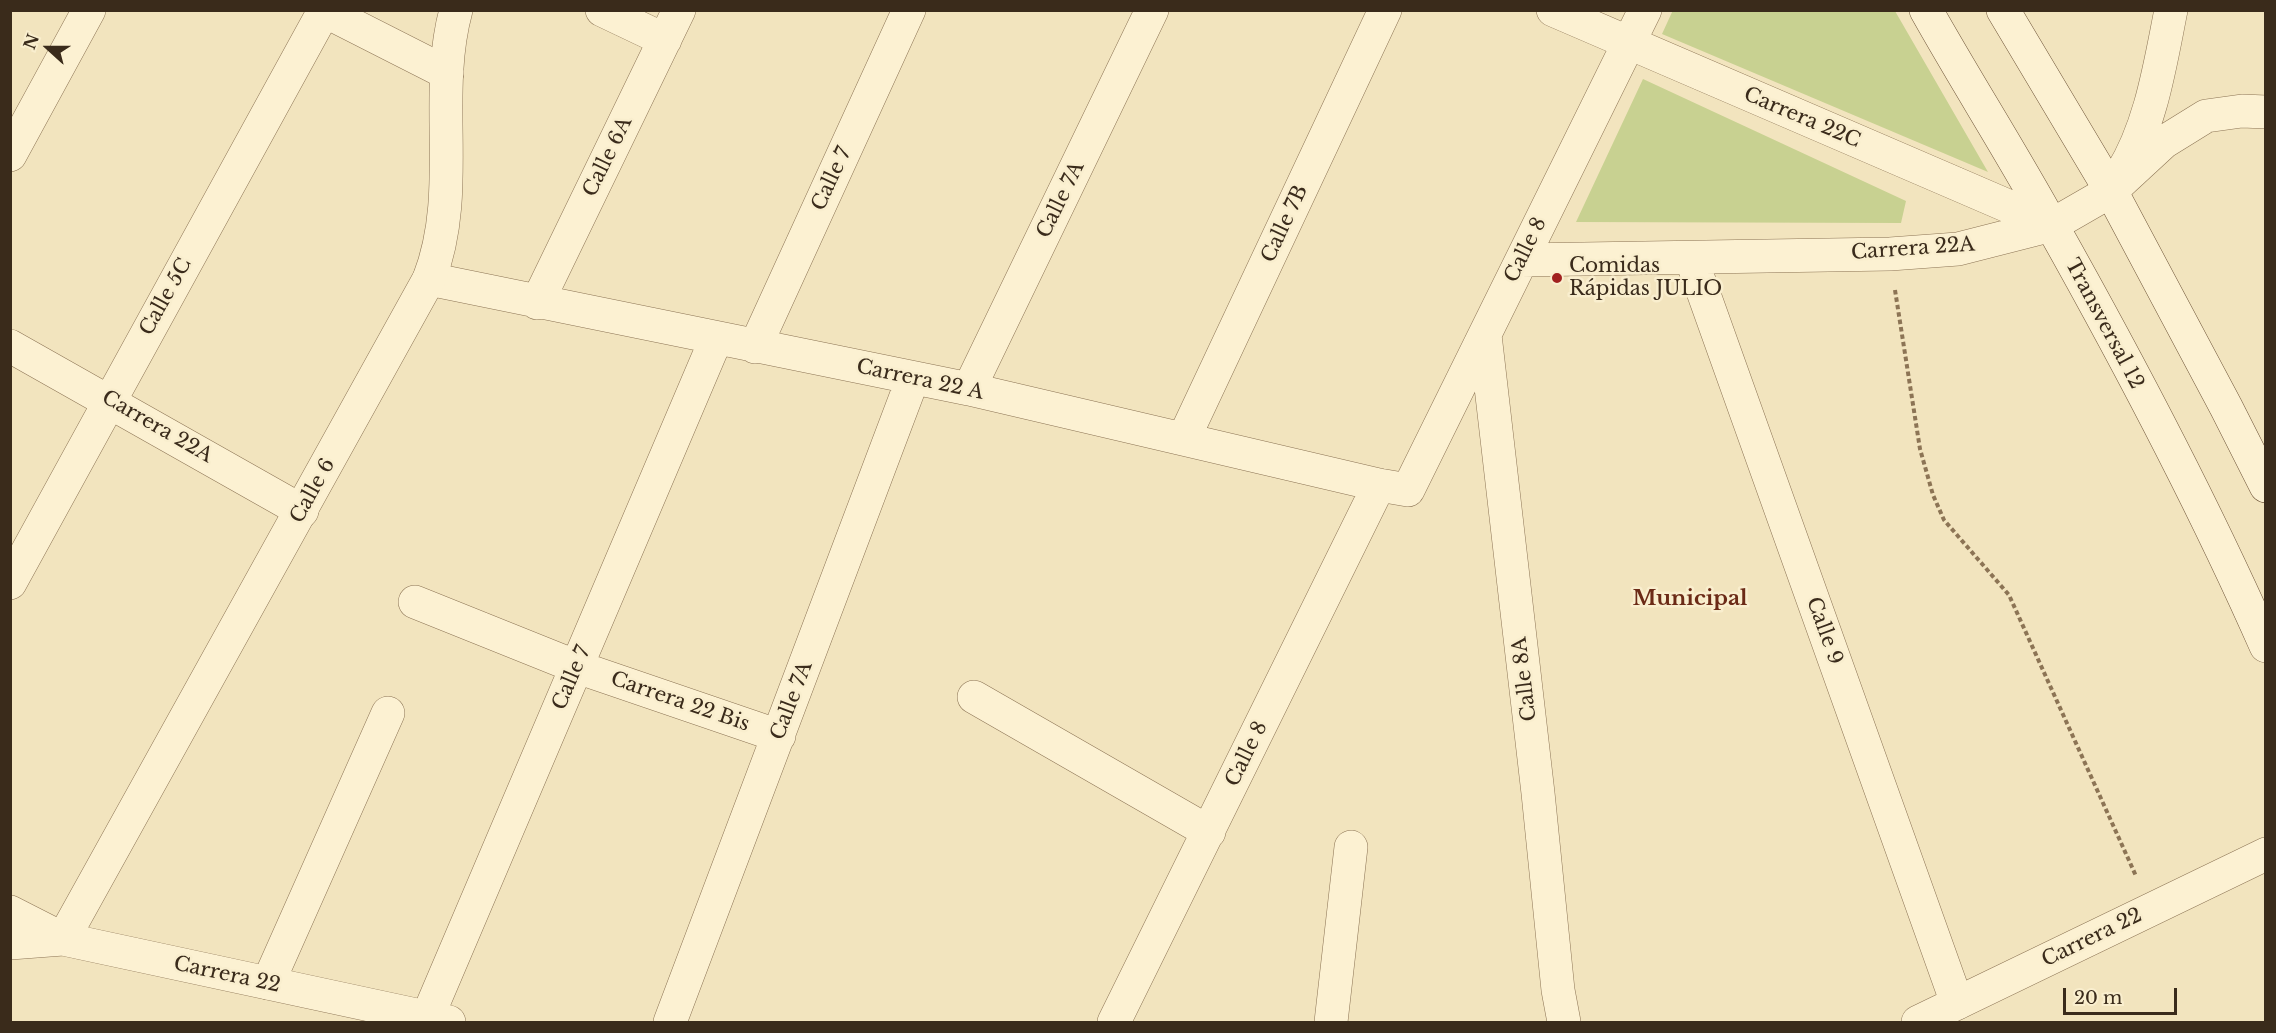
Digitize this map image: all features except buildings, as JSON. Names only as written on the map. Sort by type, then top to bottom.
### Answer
[{"type":"street","points":[[10,155],[89,10]]},
{"type":"street","name":"Calle 6","points":[[63,939],[429,279],[439,255],[444,229],[447,177],[447,73],[456,10]]},
{"type":"street","points":[[602,10],[665,40]]},
{"type":"street","name":"Calle 6A","points":[[537,303],[679,10]]},
{"type":"street","name":"Calle 7","points":[[755,347],[909,10]]},
{"type":"street","name":"Calle 7A","points":[[969,389],[1152,10]]},
{"type":"street","name":"Calle 7B","points":[[1184,438],[1385,10]]},
{"type":"street","name":"Carrera 22C","points":[[1553,10],[2052,225]]},
{"type":"street","name":"Calle 8","points":[[1114,1023],[1209,832],[1393,488],[1485,335],[1645,10]]},
{"type":"street","name":"Transversal 12","points":[[1926,10],[2052,225],[2193,491],[2238,583],[2265,646]]},
{"type":"street","points":[[2003,10],[2111,191],[2263,476]]},
{"type":"street","points":[[2111,191],[2127,164],[2144,121],[2155,85],[2171,10]]},
{"type":"street","points":[[324,11],[447,73]]},
{"type":"street","name":"Calle 5C","points":[[10,584],[324,11]]},
{"type":"street","name":"Carrera 22A","points":[[1522,260],[1890,254],[1959,249],[2052,225],[2111,191],[2164,142],[2206,116],[2242,111],[2265,112]]},
{"type":"street","name":"Calle 9","points":[[1691,258],[1958,1003]]},
{"type":"street","name":"Carrera 22 A","points":[[429,279],[537,303],[969,389],[1393,488]]},
{"type":"street","name":"Calle 8A","points":[[1485,335],[1538,793],[1558,990],[1564,1023]]},
{"type":"street","name":"Calle 7","points":[[438,1020],[577,667],[717,339]]},
{"type":"street","name":"Carrera 22A","points":[[10,345],[302,511]]},
{"type":"street","name":"Calle 7A","points":[[670,1023],[913,378]]},
{"type":"street","name":"Carrera 22 Bis","points":[[415,602],[577,667],[779,736]]},
{"type":"street","points":[[974,697],[1209,832]]},
{"type":"street","points":[[268,983],[387,713]]},
{"type":"street","points":[[1331,1023],[1351,847]]},
{"type":"street","name":"Carrera 22","points":[[1918,1023],[2265,854]]},
{"type":"street","name":"Carrera 22","points":[[10,912],[63,939],[438,1020]]},
{"type":"street","points":[[10,944],[63,939]]},
{"type":"path","points":[[1890,254],[1920,449],[1933,495],[1944,520],[2009,595],[2151,910]]},
{"type":"green space","points":[[1673,10],[1895,11],[1988,172],[1662,34]]},
{"type":"green space","points":[[1643,79],[1906,201],[1901,223],[1576,222]]},
{"type":"place","name":"Comidas Rápidas JULIO","points":[[1557,278]]},
{"type":"district","name":"Municipal","points":[[1690,599]]}]
